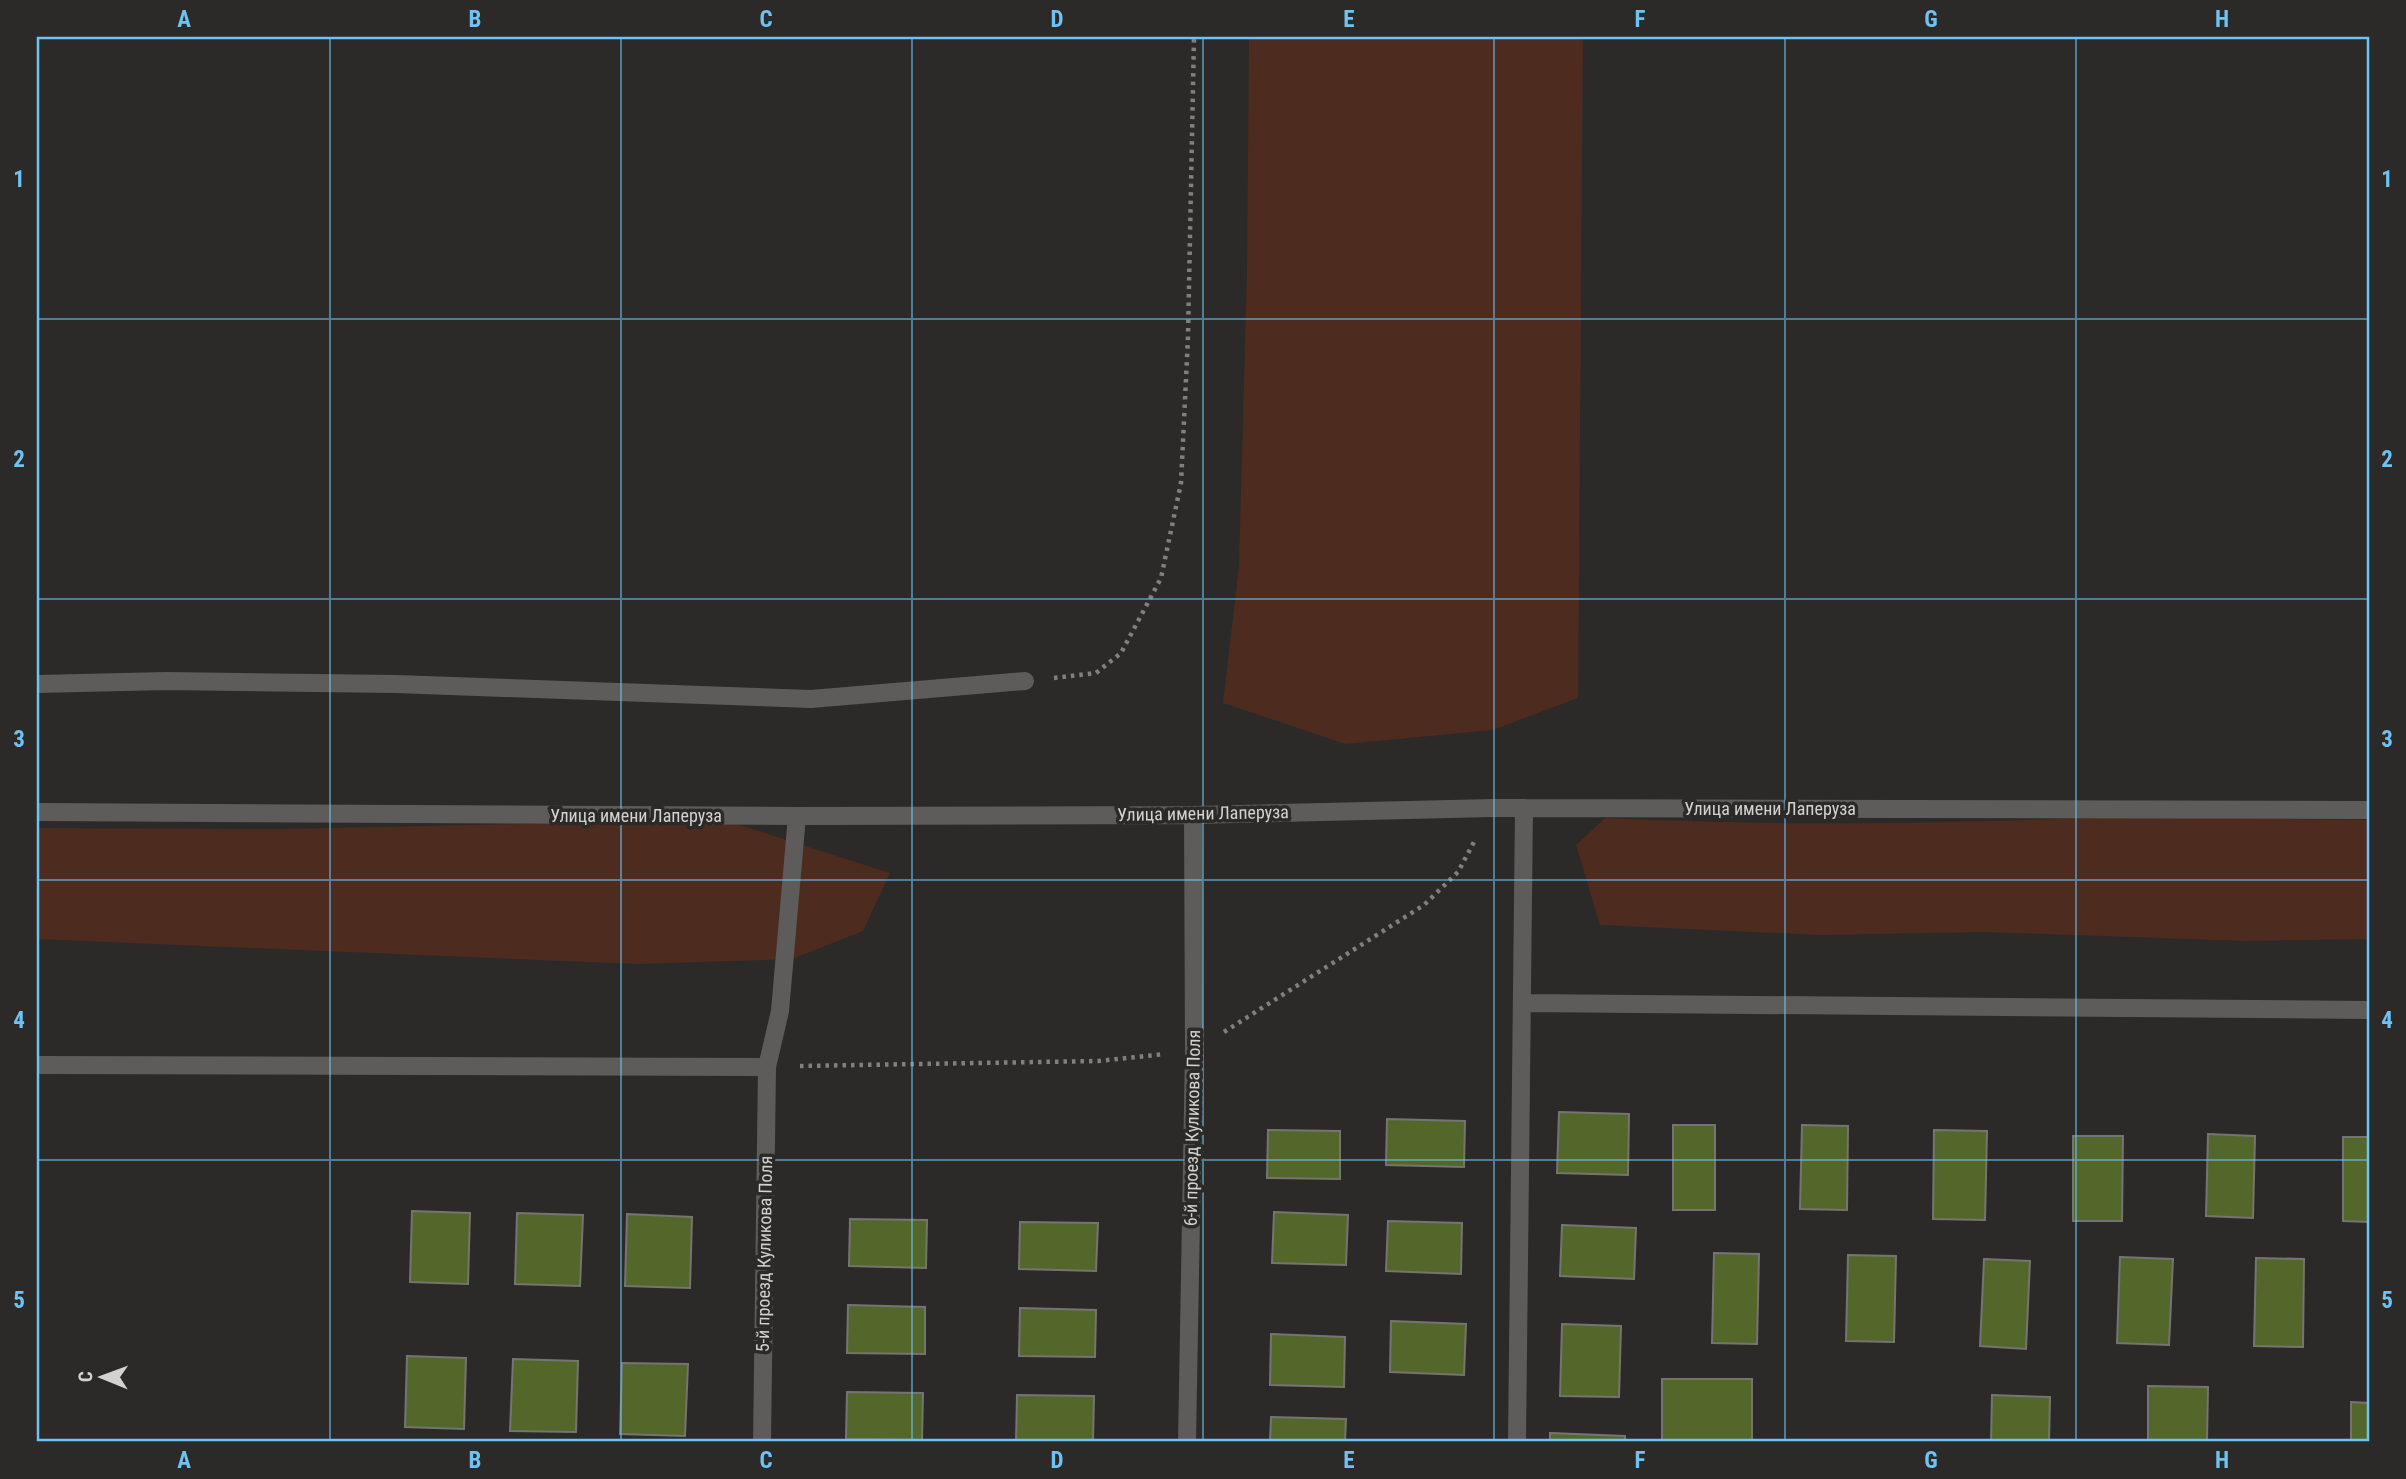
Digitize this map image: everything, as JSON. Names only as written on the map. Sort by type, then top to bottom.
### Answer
[{"type":"street","points":[[37,684],[167,681],[396,684],[811,699],[1025,681]]},
{"type":"street","points":[[1517,1442],[1524,808]]},
{"type":"street","name":"Улица имени Лаперуза","points":[[37,812],[797,816],[1193,815],[1524,808],[2369,810]]},
{"type":"street","name":"6-й проезд Куликова Поля","points":[[1187,1442],[1194,1051],[1193,815]]},
{"type":"street","name":"5-й проезд Куликова Поля","points":[[762,1442],[767,1067],[780,1011],[797,816]]},
{"type":"street","points":[[1522,1003],[2369,1010]]},
{"type":"street","points":[[37,1065],[767,1067]]},
{"type":"path","points":[[1025,681],[1096,673],[1121,653],[1161,578],[1181,483],[1188,337],[1194,37]]},
{"type":"shaded area","points":[[1249,37],[1583,37],[1578,698],[1493,730],[1345,744],[1223,703],[1239,566],[1247,273]]},
{"type":"shaded area","points":[[2109,817],[2369,820],[2369,939],[2246,941],[1985,932],[1820,935],[1600,925],[1576,845],[1605,818],[1857,823]]},
{"type":"shaded area","points":[[724,820],[890,873],[863,931],[792,959],[637,964],[37,939],[37,828],[279,829]]},
{"type":"building","points":[[1559,1112],[1629,1114],[1628,1175],[1557,1173]]},
{"type":"building","points":[[1387,1119],[1465,1121],[1464,1167],[1386,1165]]},
{"type":"building","points":[[1673,1125],[1715,1125],[1715,1210],[1673,1210]]},
{"type":"building","points":[[1802,1125],[1848,1126],[1847,1210],[1800,1209]]},
{"type":"building","points":[[1268,1130],[1340,1131],[1340,1179],[1267,1178]]},
{"type":"building","points":[[1934,1130],[1987,1131],[1985,1220],[1933,1219]]},
{"type":"building","points":[[2208,1134],[2255,1136],[2253,1218],[2206,1216]]},
{"type":"building","points":[[2073,1136],[2123,1136],[2122,1221],[2073,1221]]},
{"type":"building","points":[[2343,1137],[2369,1137],[2369,1222],[2343,1221]]},
{"type":"building","points":[[412,1211],[470,1213],[468,1284],[410,1282]]},
{"type":"building","points":[[1274,1212],[1348,1215],[1346,1265],[1272,1263]]},
{"type":"building","points":[[517,1213],[583,1215],[580,1286],[515,1284]]},
{"type":"building","points":[[627,1214],[692,1217],[690,1288],[625,1286]]},
{"type":"building","points":[[850,1219],[927,1220],[926,1268],[849,1266]]},
{"type":"building","points":[[1388,1221],[1462,1223],[1461,1274],[1386,1271]]},
{"type":"building","points":[[1020,1222],[1098,1223],[1096,1271],[1019,1269]]},
{"type":"building","points":[[1562,1225],[1636,1228],[1634,1279],[1560,1276]]},
{"type":"building","points":[[1714,1253],[1759,1254],[1757,1344],[1712,1343]]},
{"type":"building","points":[[1848,1255],[1896,1256],[1894,1342],[1846,1341]]},
{"type":"building","points":[[2120,1257],[2173,1259],[2169,1345],[2117,1343]]},
{"type":"building","points":[[2256,1258],[2304,1259],[2303,1347],[2254,1346]]},
{"type":"building","points":[[1984,1259],[2030,1261],[2026,1349],[1980,1346]]},
{"type":"building","points":[[848,1305],[925,1307],[925,1354],[847,1353]]},
{"type":"building","points":[[1020,1308],[1096,1310],[1095,1357],[1019,1356]]},
{"type":"building","points":[[1391,1321],[1466,1324],[1464,1375],[1390,1372]]},
{"type":"building","points":[[1562,1324],[1621,1326],[1619,1397],[1560,1396]]},
{"type":"building","points":[[1271,1334],[1345,1337],[1344,1387],[1270,1385]]},
{"type":"building","points":[[407,1356],[466,1358],[464,1429],[405,1427]]},
{"type":"building","points":[[513,1359],[578,1361],[576,1432],[510,1431]]},
{"type":"building","points":[[622,1363],[688,1364],[685,1436],[620,1434]]},
{"type":"building","points":[[1662,1379],[1752,1379],[1752,1442],[1662,1442]]},
{"type":"building","points":[[2148,1386],[2208,1387],[2207,1442],[2148,1442]]},
{"type":"building","points":[[847,1392],[923,1393],[922,1440],[846,1439]]},
{"type":"building","points":[[1017,1395],[1094,1396],[1093,1442],[1016,1442]]},
{"type":"building","points":[[1992,1395],[2050,1397],[2049,1442],[1991,1442]]},
{"type":"building","points":[[2351,1402],[2369,1403],[2369,1442],[2351,1442]]},
{"type":"building","points":[[1271,1417],[1346,1419],[1345,1442],[1270,1442]]},
{"type":"building","points":[[1550,1433],[1625,1436],[1625,1442],[1550,1442]]}]
